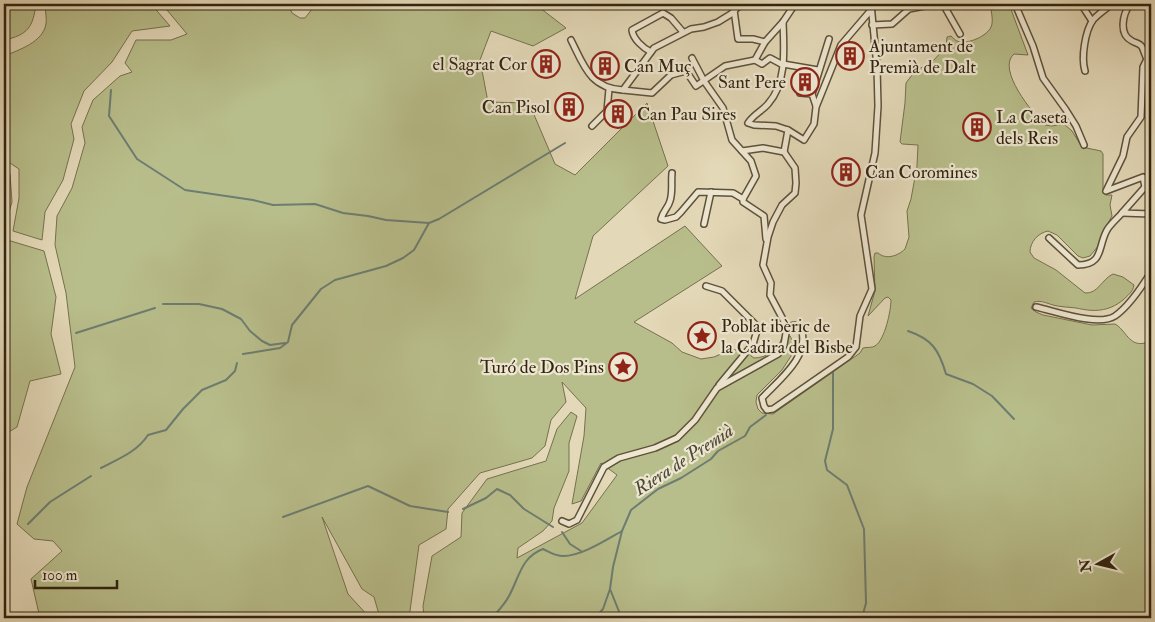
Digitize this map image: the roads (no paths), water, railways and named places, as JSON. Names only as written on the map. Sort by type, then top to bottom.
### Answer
[{"type":"street","points":[[622,90],[654,48],[683,32],[718,22],[741,4]]},
{"type":"street","points":[[755,60],[765,42],[783,22],[795,4]]},
{"type":"street","points":[[872,24],[892,24],[909,9],[935,4]]},
{"type":"street","points":[[943,4],[960,34]]},
{"type":"street","points":[[1015,4],[1033,46],[1043,78],[1076,126],[1084,145]]},
{"type":"street","points":[[1081,4],[1092,21]]},
{"type":"street","points":[[1085,71],[1082,62],[1085,42],[1092,21],[1112,4]]},
{"type":"street","points":[[1049,238],[1078,265],[1090,264],[1102,250],[1106,232],[1144,187],[1142,177],[1106,191],[1123,156],[1128,137],[1141,117],[1143,67],[1149,59],[1142,47],[1130,41],[1123,31],[1125,11],[1130,4]]},
{"type":"street","points":[[783,22],[783,64],[776,94],[768,105],[748,123],[776,126],[788,130],[804,140],[814,124],[816,107],[842,45],[871,7]]},
{"type":"street","points":[[787,327],[794,325],[801,328],[804,337],[792,366],[762,398],[767,410],[773,409],[848,357],[856,346],[860,316],[872,289],[861,216],[875,154],[878,106],[871,7]]},
{"type":"street","points":[[734,10],[738,39],[753,39],[765,42]]},
{"type":"street","points":[[651,52],[645,49],[633,35],[632,30],[663,13],[671,18],[683,32]]},
{"type":"street","points":[[816,107],[812,94],[829,39]]},
{"type":"street","points":[[571,40],[594,81],[609,89],[652,92],[671,75],[686,71],[696,86],[724,66],[755,60],[762,64],[770,58],[783,64],[818,70]]},
{"type":"street","points":[[692,58],[704,81],[723,108],[732,140],[751,161],[756,176],[743,198]]},
{"type":"street","points":[[592,126],[607,111],[609,89]]},
{"type":"street","points":[[800,93],[812,94]]},
{"type":"street","points":[[717,388],[778,354],[784,345],[787,327],[770,295],[771,283],[763,265],[773,222],[782,205],[795,193],[794,168],[784,152],[788,130]]},
{"type":"street","points":[[742,151],[762,148],[784,152]]},
{"type":"street","points":[[672,173],[672,193],[670,201],[662,212],[661,218],[665,220],[676,217],[698,192],[733,193],[743,198],[743,202],[764,216],[766,246]]},
{"type":"street","points":[[704,224],[711,192]]},
{"type":"street","points":[[1122,213],[1151,214]]},
{"type":"street","points":[[1036,306],[1096,321],[1114,317],[1139,290],[1151,272]]},
{"type":"street","points":[[562,521],[569,524],[577,520],[604,467],[619,458],[655,448],[677,438],[695,420],[717,388],[753,344],[758,327],[722,290],[706,286]]},
{"type":"waterway","points":[[111,90],[109,116],[137,159],[185,190],[253,200],[273,205],[315,204],[343,213],[386,220],[429,223]]},
{"type":"waterway","points":[[243,354],[280,348],[288,342],[292,325],[321,289],[335,280],[386,266],[403,258],[414,250],[429,223],[439,219],[565,143]]},
{"type":"waterway","points":[[163,304],[199,304],[222,309],[241,319],[250,331],[262,341],[270,345],[285,343]]},
{"type":"waterway","points":[[76,333],[155,308]]},
{"type":"waterway","points":[[908,331],[923,338],[933,346],[946,374],[973,384],[992,396],[1014,419]]},
{"type":"waterway","points":[[101,468],[133,451],[148,435],[166,430],[202,390],[226,380],[235,371],[237,363]]},
{"type":"waterway","points":[[833,372],[833,429],[825,461],[827,470],[847,485],[864,529],[866,603],[862,618]]},
{"type":"waterway","name":"Riera de Premià","points":[[595,618],[603,609],[610,589],[613,567],[622,531],[631,510],[658,489],[681,478],[711,459],[718,451],[745,436],[750,427],[766,415]]},
{"type":"waterway","points":[[28,524],[50,502],[91,476]]},
{"type":"waterway","points":[[283,517],[368,486],[410,506],[448,512]]},
{"type":"waterway","points":[[463,509],[486,498],[497,489],[510,495],[524,509],[553,527]]},
{"type":"waterway","points":[[492,618],[507,599],[525,563],[530,557],[543,549],[559,556],[577,554],[622,531]]},
{"type":"waterway","points":[[562,532],[570,544],[581,551]]},
{"type":"waterway","points":[[610,589],[620,614],[624,618]]},
{"type":"place","name":"Ajuntament de Premià de Dalt","points":[[850,56]]},
{"type":"place","name":"el Sagrat Cor","points":[[546,64]]},
{"type":"place","name":"Can Muç","points":[[605,66]]},
{"type":"place","name":"Sant Pere","points":[[805,82]]},
{"type":"place","name":"Can Pisol","points":[[569,107]]},
{"type":"place","name":"Can Pau Sires","points":[[618,114]]},
{"type":"place","name":"La Caseta dels Reis","points":[[977,127]]},
{"type":"place","name":"Can Coromines","points":[[846,172]]},
{"type":"place","name":"Poblat ibèric de la Cadira del Bisbe","points":[[702,336]]},
{"type":"place","name":"Turó de Dos Pins","points":[[623,367]]}]
